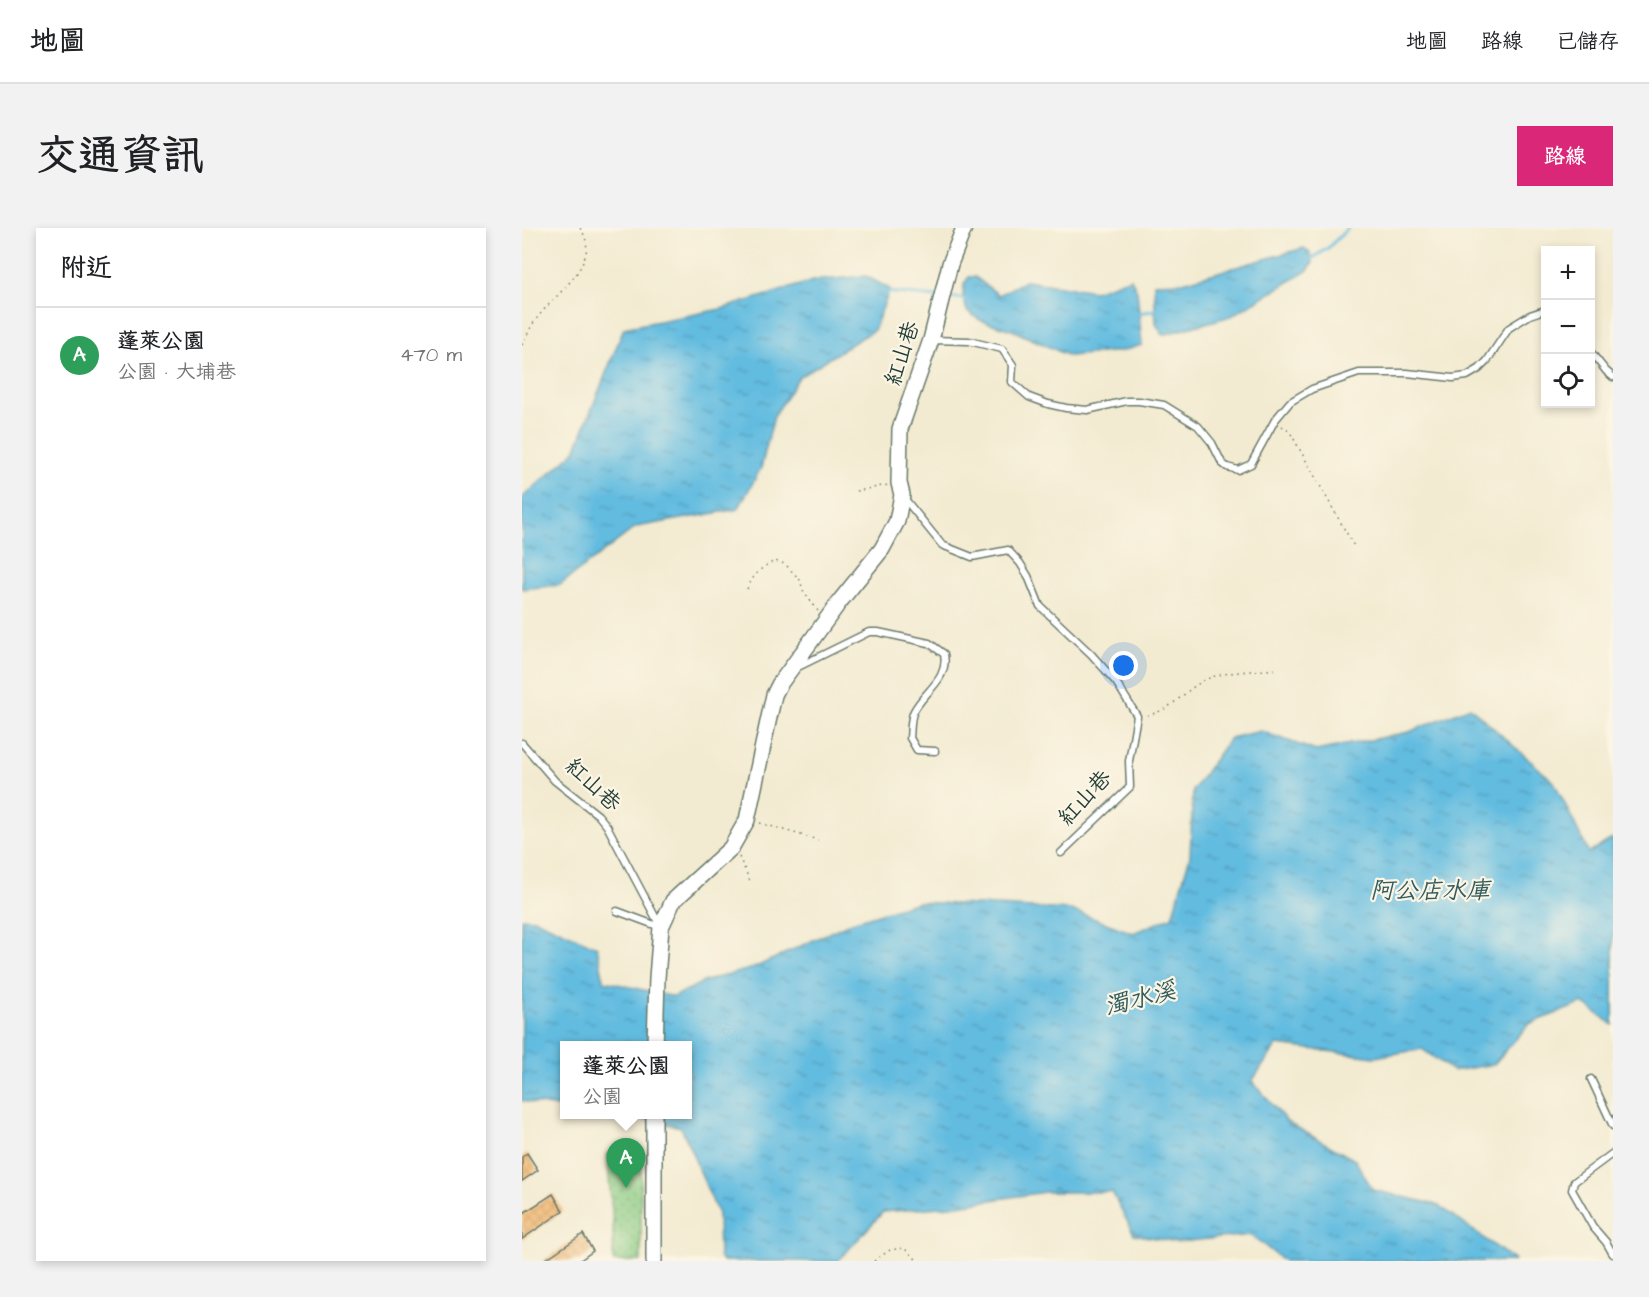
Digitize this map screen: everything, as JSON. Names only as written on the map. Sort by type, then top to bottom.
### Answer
[{"type":"street","name":"紅山巷","points":[[655,1041],[661,927],[673,901],[731,848],[747,820],[774,695],[779,685],[882,549],[897,521],[900,489],[900,429],[931,340],[950,264],[964,228]]},
{"type":"street","points":[[654,1119],[654,1261]]},
{"type":"lane","points":[[931,340],[969,341],[1002,349],[1013,365],[1012,382],[1029,397],[1048,404],[1087,410],[1126,401],[1164,405],[1198,426],[1212,443],[1222,463],[1232,470],[1238,470],[1251,464],[1275,420],[1290,402],[1312,388],[1359,373],[1407,373],[1453,378],[1467,376],[1479,369],[1509,328],[1530,315],[1541,311]]},
{"type":"lane","points":[[1593,354],[1613,377]]},
{"type":"lane","points":[[900,489],[942,544],[947,547],[972,557],[1008,550],[1028,576],[1040,606],[1091,654],[1116,682],[1137,716]]},
{"type":"lane","points":[[789,672],[869,632],[929,643],[944,654],[945,660],[940,678],[914,712],[910,738],[917,750],[935,751]]},
{"type":"lane","name":"紅山巷","points":[[1061,853],[1130,788],[1129,761],[1137,716]]},
{"type":"lane","name":"紅山巷","points":[[522,742],[555,781],[598,814],[607,826],[661,927]]},
{"type":"lane","points":[[617,911],[661,927]]},
{"type":"lane","points":[[1591,1079],[1613,1126]]},
{"type":"lane","points":[[1613,1153],[1574,1182],[1572,1190],[1593,1227],[1613,1254]]},
{"type":"path","points":[[522,345],[538,317],[559,296],[584,261],[588,248],[585,235],[580,228]]},
{"type":"path","points":[[1275,420],[1290,432],[1355,548]]},
{"type":"path","points":[[856,491],[900,489]]},
{"type":"path","points":[[747,589],[753,576],[763,566],[775,561],[785,564],[801,581],[802,589],[826,621]]},
{"type":"path","points":[[1137,716],[1153,714],[1170,707],[1188,690],[1212,677],[1278,669]]},
{"type":"path","points":[[747,820],[818,840]]},
{"type":"path","points":[[739,857],[750,881]]},
{"type":"path","points":[[874,1261],[890,1250],[904,1248],[918,1261]]},
{"type":"green space","points":[[641,1152],[641,1261],[613,1261],[613,1224],[607,1153]]},
{"type":"water","points":[[1304,248],[1310,253],[1313,263],[1307,271],[1231,316],[1163,335],[1156,324],[1154,283],[1183,282]]},
{"type":"water","points":[[866,276],[890,289],[874,330],[799,377],[774,416],[761,468],[738,509],[636,527],[560,585],[522,589],[522,498],[575,451],[624,328],[721,309],[813,281]]},
{"type":"water","points":[[969,277],[975,277],[999,295],[1025,281],[1095,291],[1131,278],[1137,291],[1142,345],[1121,351],[1069,356],[1012,330],[980,320],[967,311],[963,296],[964,284]]},
{"type":"water","name":"阿公店水庫","points":[[1470,707],[1554,782],[1589,853],[1613,838],[1613,1025],[1583,1003],[1529,1024],[1494,1064],[1453,1071],[1422,1049],[1375,1057],[1277,1045],[1252,1081],[1287,1122],[1355,1160],[1373,1190],[1438,1205],[1515,1261],[1284,1261],[1251,1235],[1177,1242],[1134,1234],[1112,1192],[1045,1192],[951,1206],[883,1212],[838,1261],[721,1261],[718,1214],[681,1127],[644,1119],[692,1119],[692,1041],[560,1041],[560,1107],[522,1101],[522,918],[535,919],[597,947],[604,981],[674,997],[705,981],[754,968],[852,922],[918,902],[1071,910],[1133,933],[1172,917],[1190,856],[1193,790],[1230,738],[1261,731],[1316,751],[1409,732]]},
{"type":"building","points":[[527,1153],[538,1170],[522,1181],[522,1157]]},
{"type":"building","points":[[553,1194],[563,1211],[522,1239],[522,1214]]},
{"type":"building","points":[[583,1234],[593,1251],[579,1261],[543,1261]]},
{"type":"waterway","points":[[1310,260],[1328,248],[1348,228]]},
{"type":"waterway","points":[[887,292],[937,297]]},
{"type":"waterway","points":[[947,297],[967,299]]},
{"type":"waterway","points":[[1136,314],[1159,309]]},
{"type":"place","name":"蓬萊公園","points":[[626,1188]]},
{"type":"water label","name":"濁水溪","points":[[1140,998]]}]
